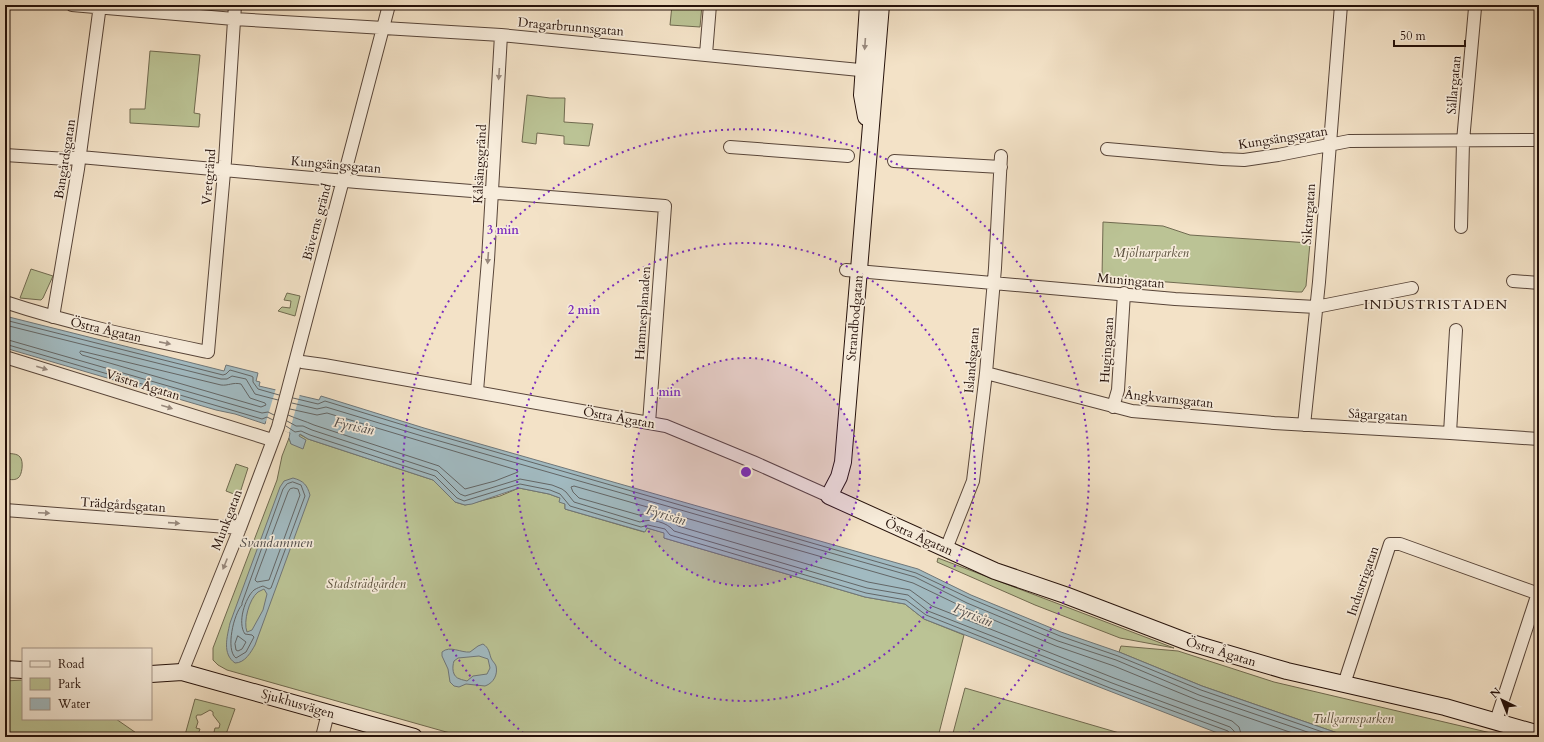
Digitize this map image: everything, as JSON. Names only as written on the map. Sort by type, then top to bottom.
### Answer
[{"type":"street","name":"Dragarbrunnsgatan","points":[[72,5],[100,6],[234,19],[501,35],[870,71]]},
{"type":"street","name":"Vretgränd","points":[[208,352],[235,5]]},
{"type":"street","name":"Bäverns gränd","points":[[290,380],[342,180],[384,29],[389,5]]},
{"type":"street","points":[[706,54],[710,5]]},
{"type":"street","name":"Strandbodgatan","points":[[868,5],[870,71]]},
{"type":"street","name":"Strandbodgatan","points":[[829,496],[839,477],[843,462],[853,271],[870,138],[862,95],[870,71],[881,5]]},
{"type":"street","name":"Siktargatan","points":[[1304,425],[1316,307],[1340,5]]},
{"type":"street","name":"Bangårdsgatan","points":[[53,317],[80,157],[100,6]]},
{"type":"street","name":"Sållargatan","points":[[1463,140],[1475,8]]},
{"type":"street","name":"Kålsängsgränd","points":[[477,391],[488,260],[501,35]]},
{"type":"street","points":[[1461,227],[1463,140]]},
{"type":"street","name":"Kungsängsgatan","points":[[1107,149],[1244,160],[1349,141],[1539,140]]},
{"type":"street","points":[[730,147],[848,156]]},
{"type":"street","name":"Kungsängsgatan","points":[[5,155],[67,158],[80,157],[223,173],[492,191],[665,206]]},
{"type":"street","name":"Islandsgatan","points":[[894,161],[1001,162],[986,373],[973,481],[946,549]]},
{"type":"street","name":"Hamnesplanaden","points":[[649,423],[665,206]]},
{"type":"street","name":"Muningatan","points":[[853,271],[1175,298],[1316,307],[1412,288]]},
{"type":"street","points":[[1513,281],[1539,284]]},
{"type":"street","name":"Hugingatan","points":[[1113,407],[1118,390],[1124,293]]},
{"type":"street","name":"Östra Ågatan","points":[[5,302],[53,317],[208,352]]},
{"type":"street","points":[[1450,433],[1456,330]]},
{"type":"street","name":"Västra Ågatan","points":[[5,357],[272,440]]},
{"type":"street","name":"Östra Ågatan","points":[[296,359],[302,362],[477,391],[666,426],[753,462],[995,571],[1072,598],[1188,642],[1287,671],[1446,707],[1539,734]]},
{"type":"street","name":"Ångkvarnsgatan","points":[[986,373],[1132,411],[1304,425]]},
{"type":"street","name":"Munkgatan","points":[[182,672],[240,528],[272,440],[278,428],[290,380]]},
{"type":"street","name":"Sågargatan","points":[[1304,425],[1539,439]]},
{"type":"street","name":"Trädgårdsgatan","points":[[5,510],[240,528]]},
{"type":"street","name":"Industrigatan","points":[[1344,684],[1390,544],[1400,544],[1538,594]]},
{"type":"street","points":[[1496,721],[1538,594]]},
{"type":"street","points":[[5,669],[22,670]]},
{"type":"street","name":"Sjukhusvägen","points":[[152,674],[182,672],[414,737]]},
{"type":"street","points":[[322,737],[328,713]]},
{"type":"green space","points":[[672,5],[702,5],[700,27],[670,25]]},
{"type":"green space","points":[[150,51],[200,55],[194,113],[200,114],[199,127],[130,123],[130,109],[145,109]]},
{"type":"green space","points":[[527,95],[565,98],[564,122],[593,124],[589,146],[564,144],[564,136],[537,133],[536,144],[522,142]]},
{"type":"green space","name":"Mjölnarparken","points":[[1103,222],[1163,226],[1190,235],[1310,243],[1306,286],[1302,292],[1297,292],[1102,277]]},
{"type":"green space","points":[[31,269],[53,276],[41,300],[20,298]]},
{"type":"green space","points":[[287,293],[300,296],[295,316],[278,311],[282,307],[290,308],[291,301],[284,300]]},
{"type":"green space","name":"Stadsträdgården","points":[[299,434],[308,439],[433,480],[455,502],[465,505],[500,496],[519,488],[549,494],[560,498],[565,504],[565,509],[644,532],[647,528],[665,533],[664,538],[865,597],[905,604],[924,619],[964,635],[938,737],[464,737],[227,670],[213,660],[213,648],[277,480],[282,456],[289,438],[291,444]]},
{"type":"green space","points":[[5,453],[17,455],[21,459],[21,472],[19,477],[16,479],[5,479]]},
{"type":"green space","points":[[236,464],[248,468],[239,496],[226,491]]},
{"type":"green space","points":[[938,558],[1174,648],[1120,638],[1035,605],[937,562]]},
{"type":"green space","name":"Tullgarnsparken","points":[[1121,646],[1178,651],[1274,682],[1508,737],[1349,737],[1202,686],[1119,652]]},
{"type":"green space","points":[[22,680],[22,720],[117,720],[142,737],[5,737],[5,681]]},
{"type":"green space","points":[[965,688],[1133,737],[952,737]]},
{"type":"green space","points":[[195,699],[235,709],[225,737],[208,737],[209,735],[213,736],[215,728],[219,728],[220,724],[213,715],[213,712],[210,710],[201,715],[197,715],[196,717],[198,722],[196,728],[200,729],[197,737],[185,735]]},
{"type":"water","name":"Fyrisån","points":[[5,316],[224,371],[226,365],[258,373],[256,381],[260,382],[259,386],[319,400],[321,396],[424,428],[918,569],[971,595],[1061,632],[1119,652],[1202,686],[1349,737],[1233,737],[1215,732],[924,619],[905,604],[865,597],[664,538],[664,533],[647,528],[645,532],[565,509],[565,504],[559,502],[560,498],[549,494],[519,488],[472,504],[465,505],[455,502],[433,480],[308,439],[300,434],[299,436],[306,440],[303,449],[291,444],[289,438],[290,433],[266,421],[265,424],[5,348]]},
{"type":"water","name":"Svandammen","points":[[293,478],[302,482],[308,489],[310,495],[255,645],[245,659],[239,663],[235,663],[228,655],[226,645],[230,623],[280,487],[284,481]],"holes":[[[264,589],[267,594],[263,610],[252,630],[247,632],[246,617],[252,600],[258,592]]]},
{"type":"water","points":[[483,644],[488,650],[491,659],[496,666],[495,678],[491,683],[485,686],[466,684],[459,687],[454,686],[450,682],[448,669],[442,656],[442,652],[452,649],[470,652]],"holes":[[[479,656],[488,659],[490,668],[487,674],[473,676],[467,681],[457,678],[454,674],[453,663],[458,658]]]},
{"type":"pier","points":[[276,388],[300,394],[289,433],[266,422]]},
{"type":"district","name":"INDUSTRISTADEN","points":[[1436,304]]}]
